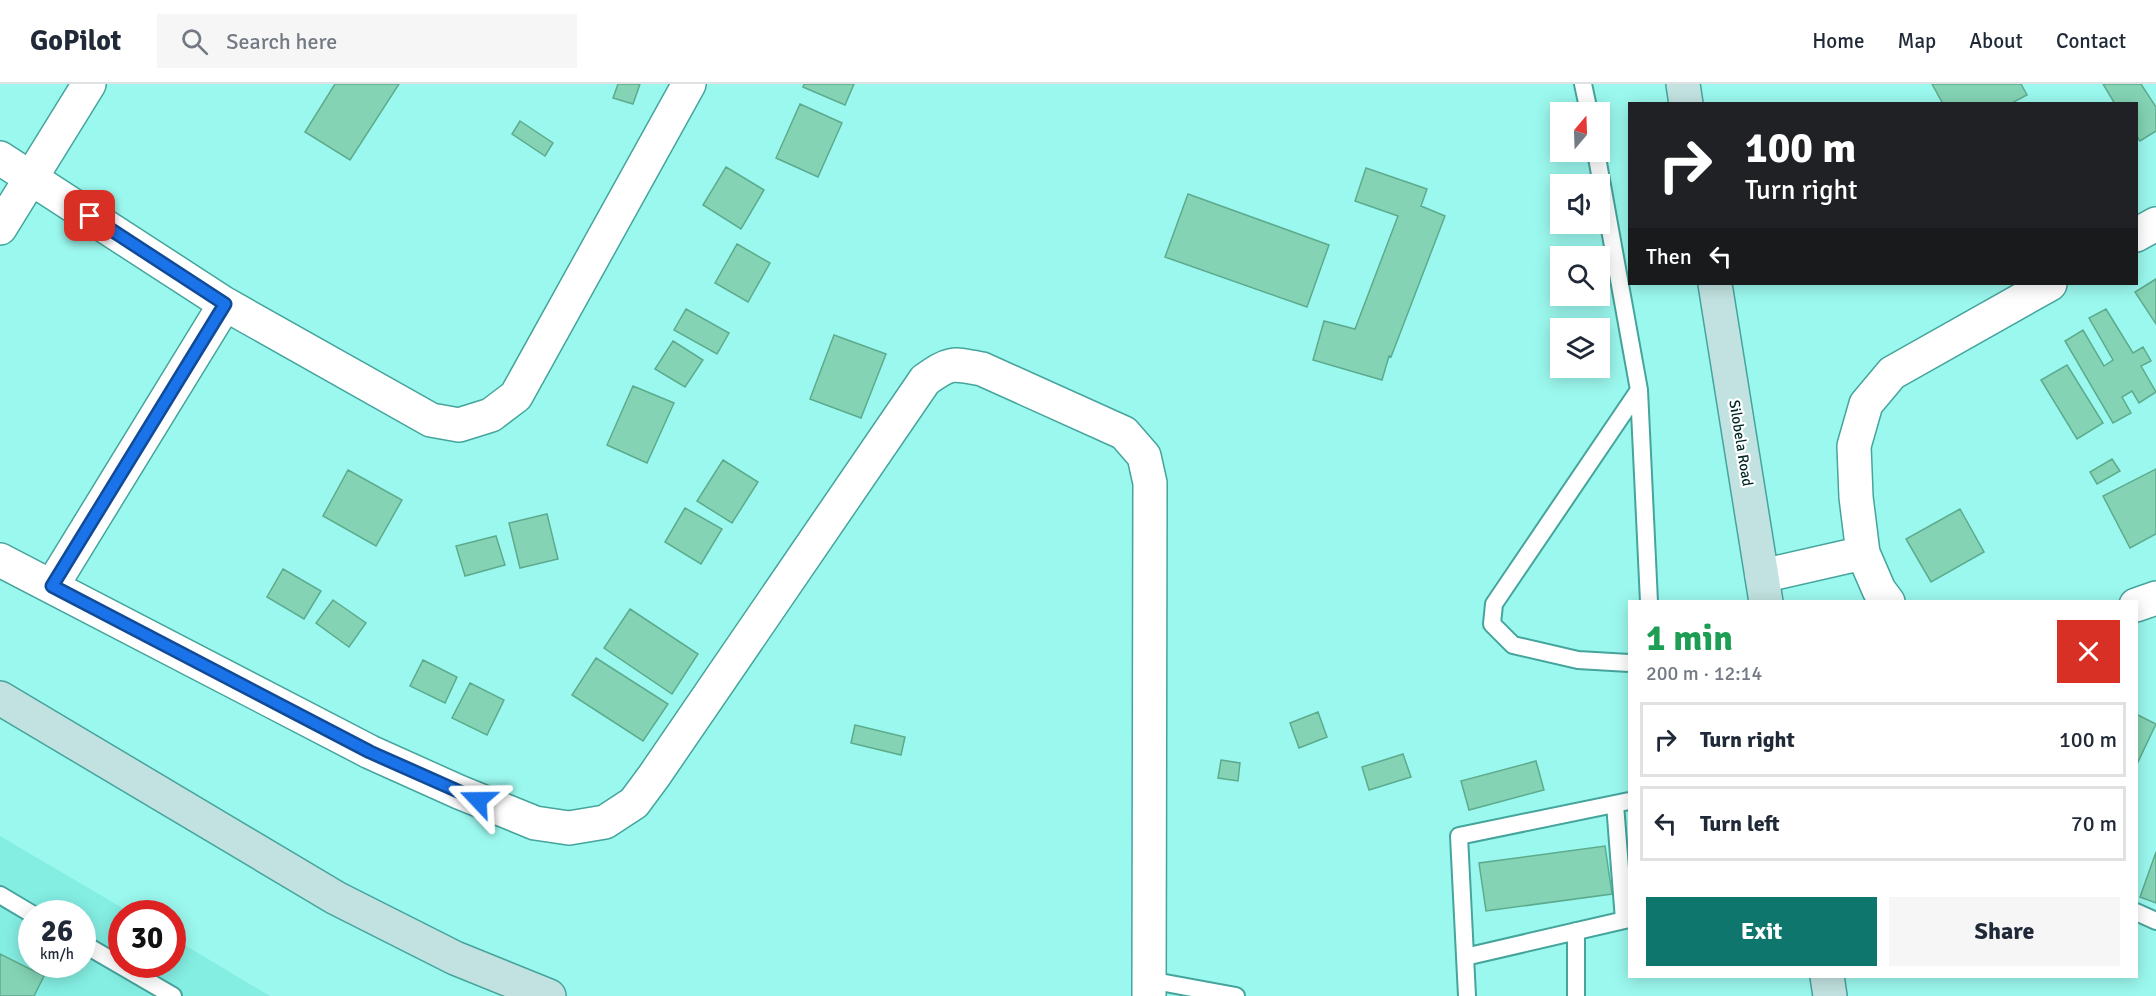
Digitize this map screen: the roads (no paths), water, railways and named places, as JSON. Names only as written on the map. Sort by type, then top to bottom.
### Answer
[{"type":"main road","name":"Silobela Road","points":[[1715,285],[1764,589]]},
{"type":"main road","points":[[0,698],[336,898],[455,958],[549,996]]},
{"type":"main road","points":[[1827,978],[1830,996]]},
{"type":"street","points":[[0,228],[89,84]]},
{"type":"street","points":[[0,158],[225,304],[431,420],[459,424],[491,415],[516,396],[689,84]]},
{"type":"street","points":[[2138,234],[2156,224]]},
{"type":"street","points":[[1886,600],[1879,590],[1863,553],[1856,497],[1854,446],[1866,404],[1892,373],[2048,285]]},
{"type":"street","points":[[52,586],[225,304]]},
{"type":"street","points":[[0,560],[370,752],[459,792],[535,823],[570,828],[604,822],[634,803],[654,776],[925,380],[941,368],[956,363],[982,369],[1124,433],[1144,456],[1150,483],[1149,988]]},
{"type":"street","points":[[1764,589],[1863,553]]},
{"type":"street","points":[[2138,604],[2156,598]]},
{"type":"lane","points":[[1583,84],[1587,102]]},
{"type":"lane","points":[[1598,162],[1639,390],[1649,600]]},
{"type":"lane","points":[[1628,663],[1578,660],[1513,645],[1492,624],[1494,604],[1639,390]]},
{"type":"lane","points":[[1465,957],[1627,919],[1622,803],[1460,836],[1465,957],[1467,996]]},
{"type":"lane","points":[[0,895],[18,906]]},
{"type":"lane","points":[[2138,913],[2156,921]]},
{"type":"lane","points":[[1576,931],[1576,996]]},
{"type":"lane","points":[[96,951],[173,996]]},
{"type":"lane","points":[[1149,988],[1236,996]]}]
